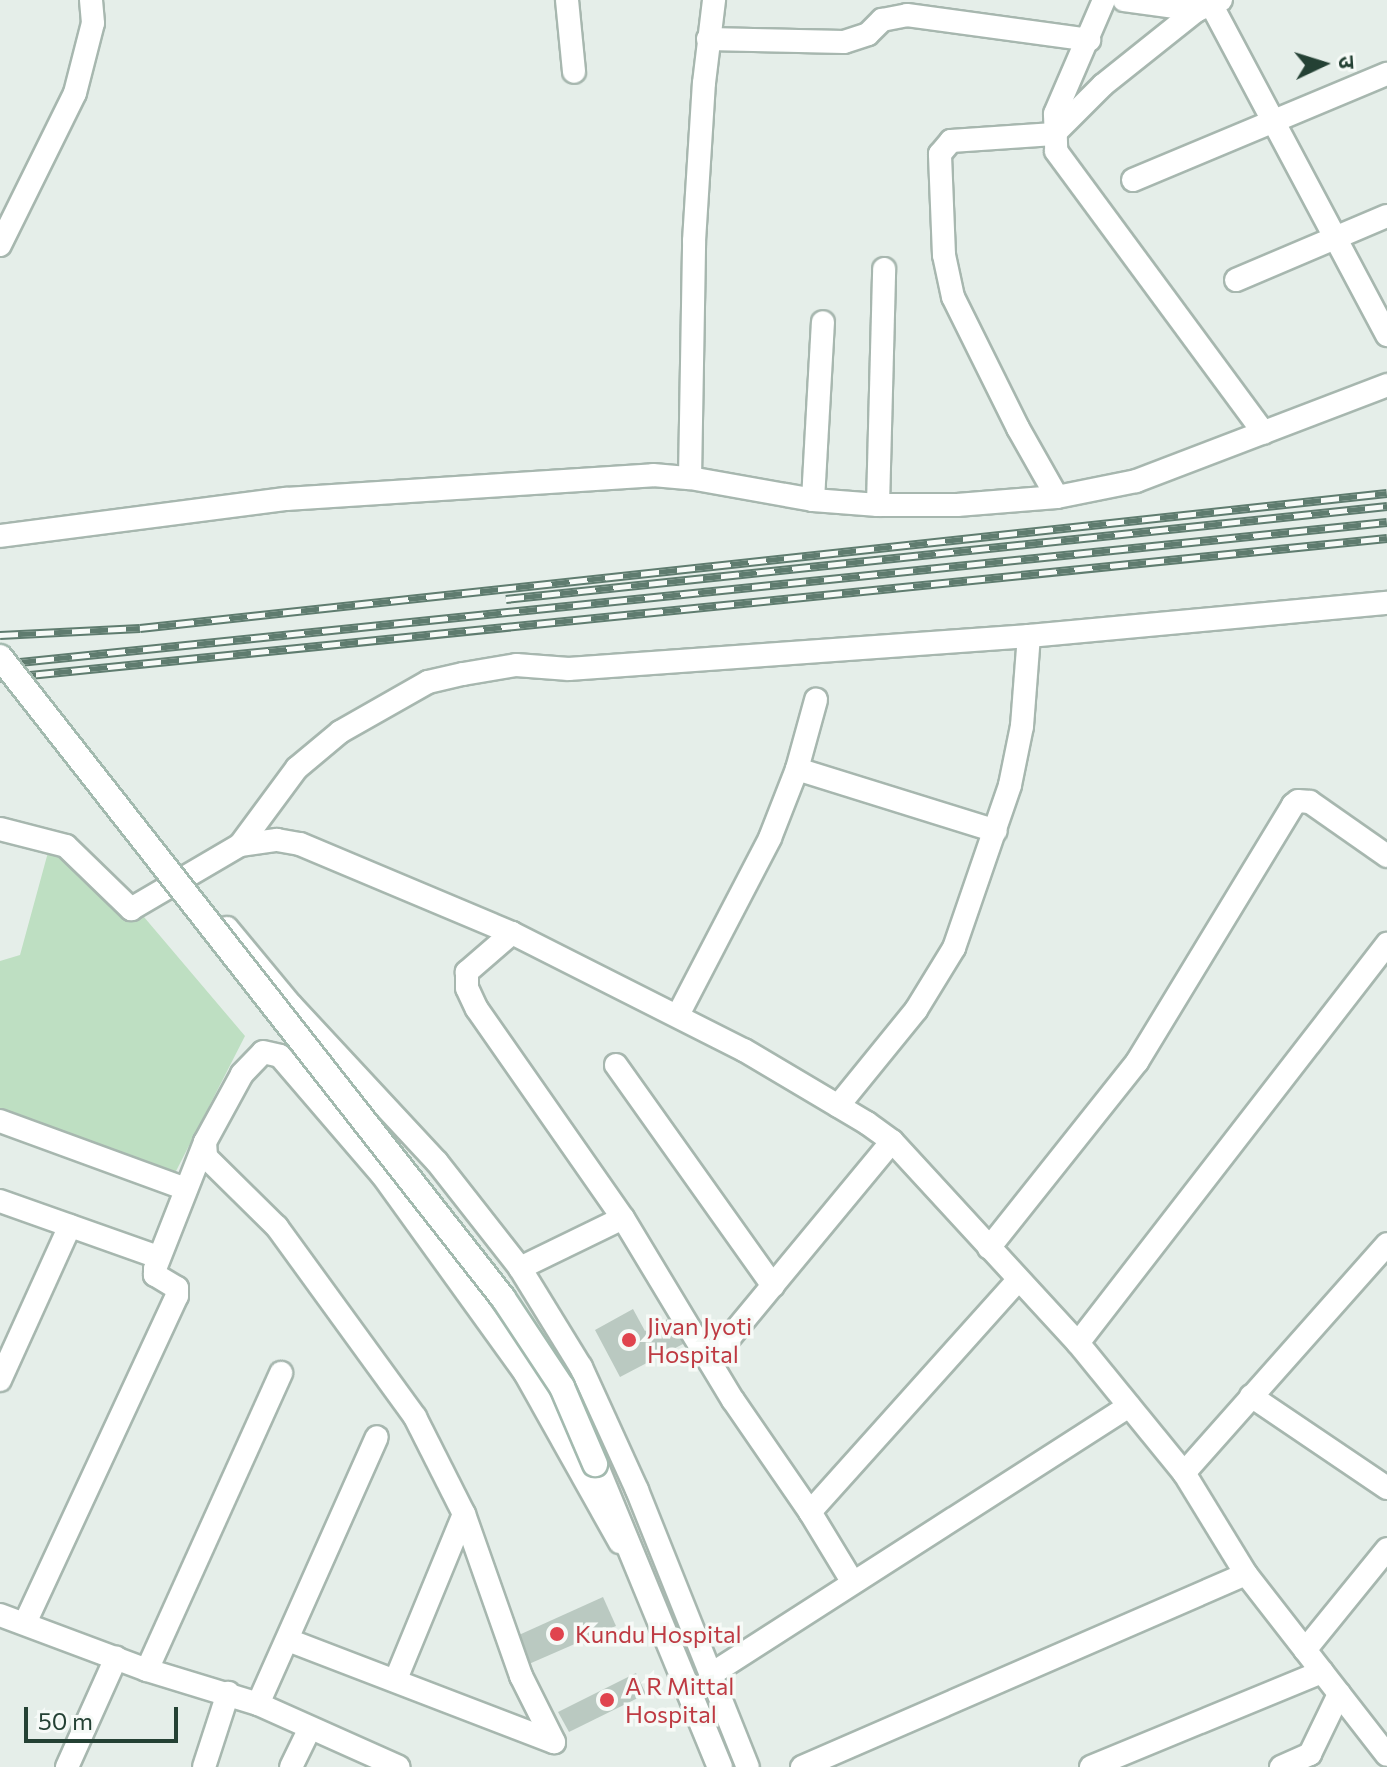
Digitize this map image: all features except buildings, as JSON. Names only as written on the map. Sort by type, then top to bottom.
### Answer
[{"type":"main road","points":[[0,657],[503,1298],[562,1387],[720,1767]]},
{"type":"street","points":[[0,245],[75,93],[93,23],[91,0]]},
{"type":"street","points":[[567,0],[574,72]]},
{"type":"street","points":[[690,478],[694,241],[708,39],[714,0]]},
{"type":"street","points":[[1104,0],[1055,114],[1054,134],[1062,163],[1264,433]]},
{"type":"street","points":[[1124,0],[1210,5]]},
{"type":"street","points":[[1210,5],[1387,335]]},
{"type":"street","points":[[1057,497],[1018,428],[953,297],[944,255],[940,154],[951,141],[1054,134],[1103,85],[1210,5]]},
{"type":"street","points":[[708,39],[844,42],[868,34],[882,20],[907,15],[1089,40]]},
{"type":"street","points":[[1133,180],[1387,74]]},
{"type":"street","points":[[1236,280],[1387,216]]},
{"type":"street","points":[[878,505],[884,269]]},
{"type":"street","points":[[813,500],[823,322]]},
{"type":"street","points":[[0,536],[314,497],[653,475],[690,478],[813,500],[878,505],[957,505],[1057,497],[1136,481],[1387,385]]},
{"type":"street","points":[[240,845],[286,781],[310,756],[390,701],[428,682],[516,665],[569,669],[1029,636],[1387,603]]},
{"type":"street","points":[[838,1106],[916,1010],[939,975],[967,916],[996,831],[1022,726],[1029,636]]},
{"type":"street","points":[[678,1015],[755,870],[797,769],[816,700]]},
{"type":"street","points":[[797,769],[996,831]]},
{"type":"street","points":[[989,1248],[1137,1062],[1293,805],[1298,801],[1310,802],[1387,856]]},
{"type":"street","points":[[0,829],[66,846],[131,909],[240,845],[277,840],[300,844],[512,933],[678,1015],[838,1106],[892,1141],[1078,1343],[1184,1473],[1246,1574],[1387,1755]]},
{"type":"street","points":[[185,877],[291,1005],[437,1162],[520,1268],[581,1367],[637,1490],[748,1767]]},
{"type":"street","points":[[512,933],[467,972],[467,988],[477,1009],[623,1218],[733,1400],[810,1512],[852,1581]]},
{"type":"street","points":[[1078,1343],[1387,944]]},
{"type":"street","points":[[25,1623],[177,1296],[175,1285],[155,1275],[158,1257],[205,1142],[242,1074],[263,1052],[280,1056],[383,1176],[525,1373],[597,1506],[640,1574]]},
{"type":"street","points":[[616,1065],[773,1286]]},
{"type":"street","points":[[0,1121],[186,1189]]},
{"type":"street","points":[[711,1360],[892,1141]]},
{"type":"street","points":[[205,1142],[206,1157],[277,1227],[415,1417],[464,1514],[521,1676],[555,1741],[551,1743],[396,1679],[288,1640]]},
{"type":"street","points":[[0,1201],[158,1257]]},
{"type":"street","points":[[520,1268],[623,1218]]},
{"type":"street","points":[[0,1380],[70,1226]]},
{"type":"street","points":[[1184,1473],[1387,1244]]},
{"type":"street","points":[[810,1512],[1018,1280]]},
{"type":"street","points":[[147,1670],[281,1373]]},
{"type":"street","points":[[1251,1396],[1387,1488]]},
{"type":"street","points":[[710,1675],[1129,1406]]},
{"type":"street","points":[[258,1704],[377,1437]]},
{"type":"street","points":[[396,1679],[464,1514]]},
{"type":"street","points":[[1305,1650],[1387,1549]]},
{"type":"street","points":[[802,1767],[1246,1574]]},
{"type":"street","points":[[0,1616],[147,1670],[258,1704],[399,1767]]},
{"type":"street","points":[[67,1767],[116,1658]]},
{"type":"street","points":[[1091,1767],[1322,1672]]},
{"type":"street","points":[[204,1767],[228,1693]]},
{"type":"street","points":[[1281,1767],[1307,1760],[1339,1694]]},
{"type":"street","points":[[291,1767],[310,1728]]},
{"type":"green space","points":[[50,845],[88,851],[245,1036],[173,1177],[0,1111],[0,961],[20,955]]},
{"type":"railway","points":[[0,635],[140,628],[1387,493]]},
{"type":"railway","points":[[506,599],[1387,506]]},
{"type":"railway","points":[[0,664],[1387,522]]},
{"type":"railway","points":[[0,678],[1387,538]]},
{"type":"place","name":"Jivan Jyoti Hospital","points":[[629,1340]]},
{"type":"place","name":"Kundu Hospital","points":[[557,1634]]},
{"type":"place","name":"A R Mittal Hospital","points":[[607,1700]]}]
